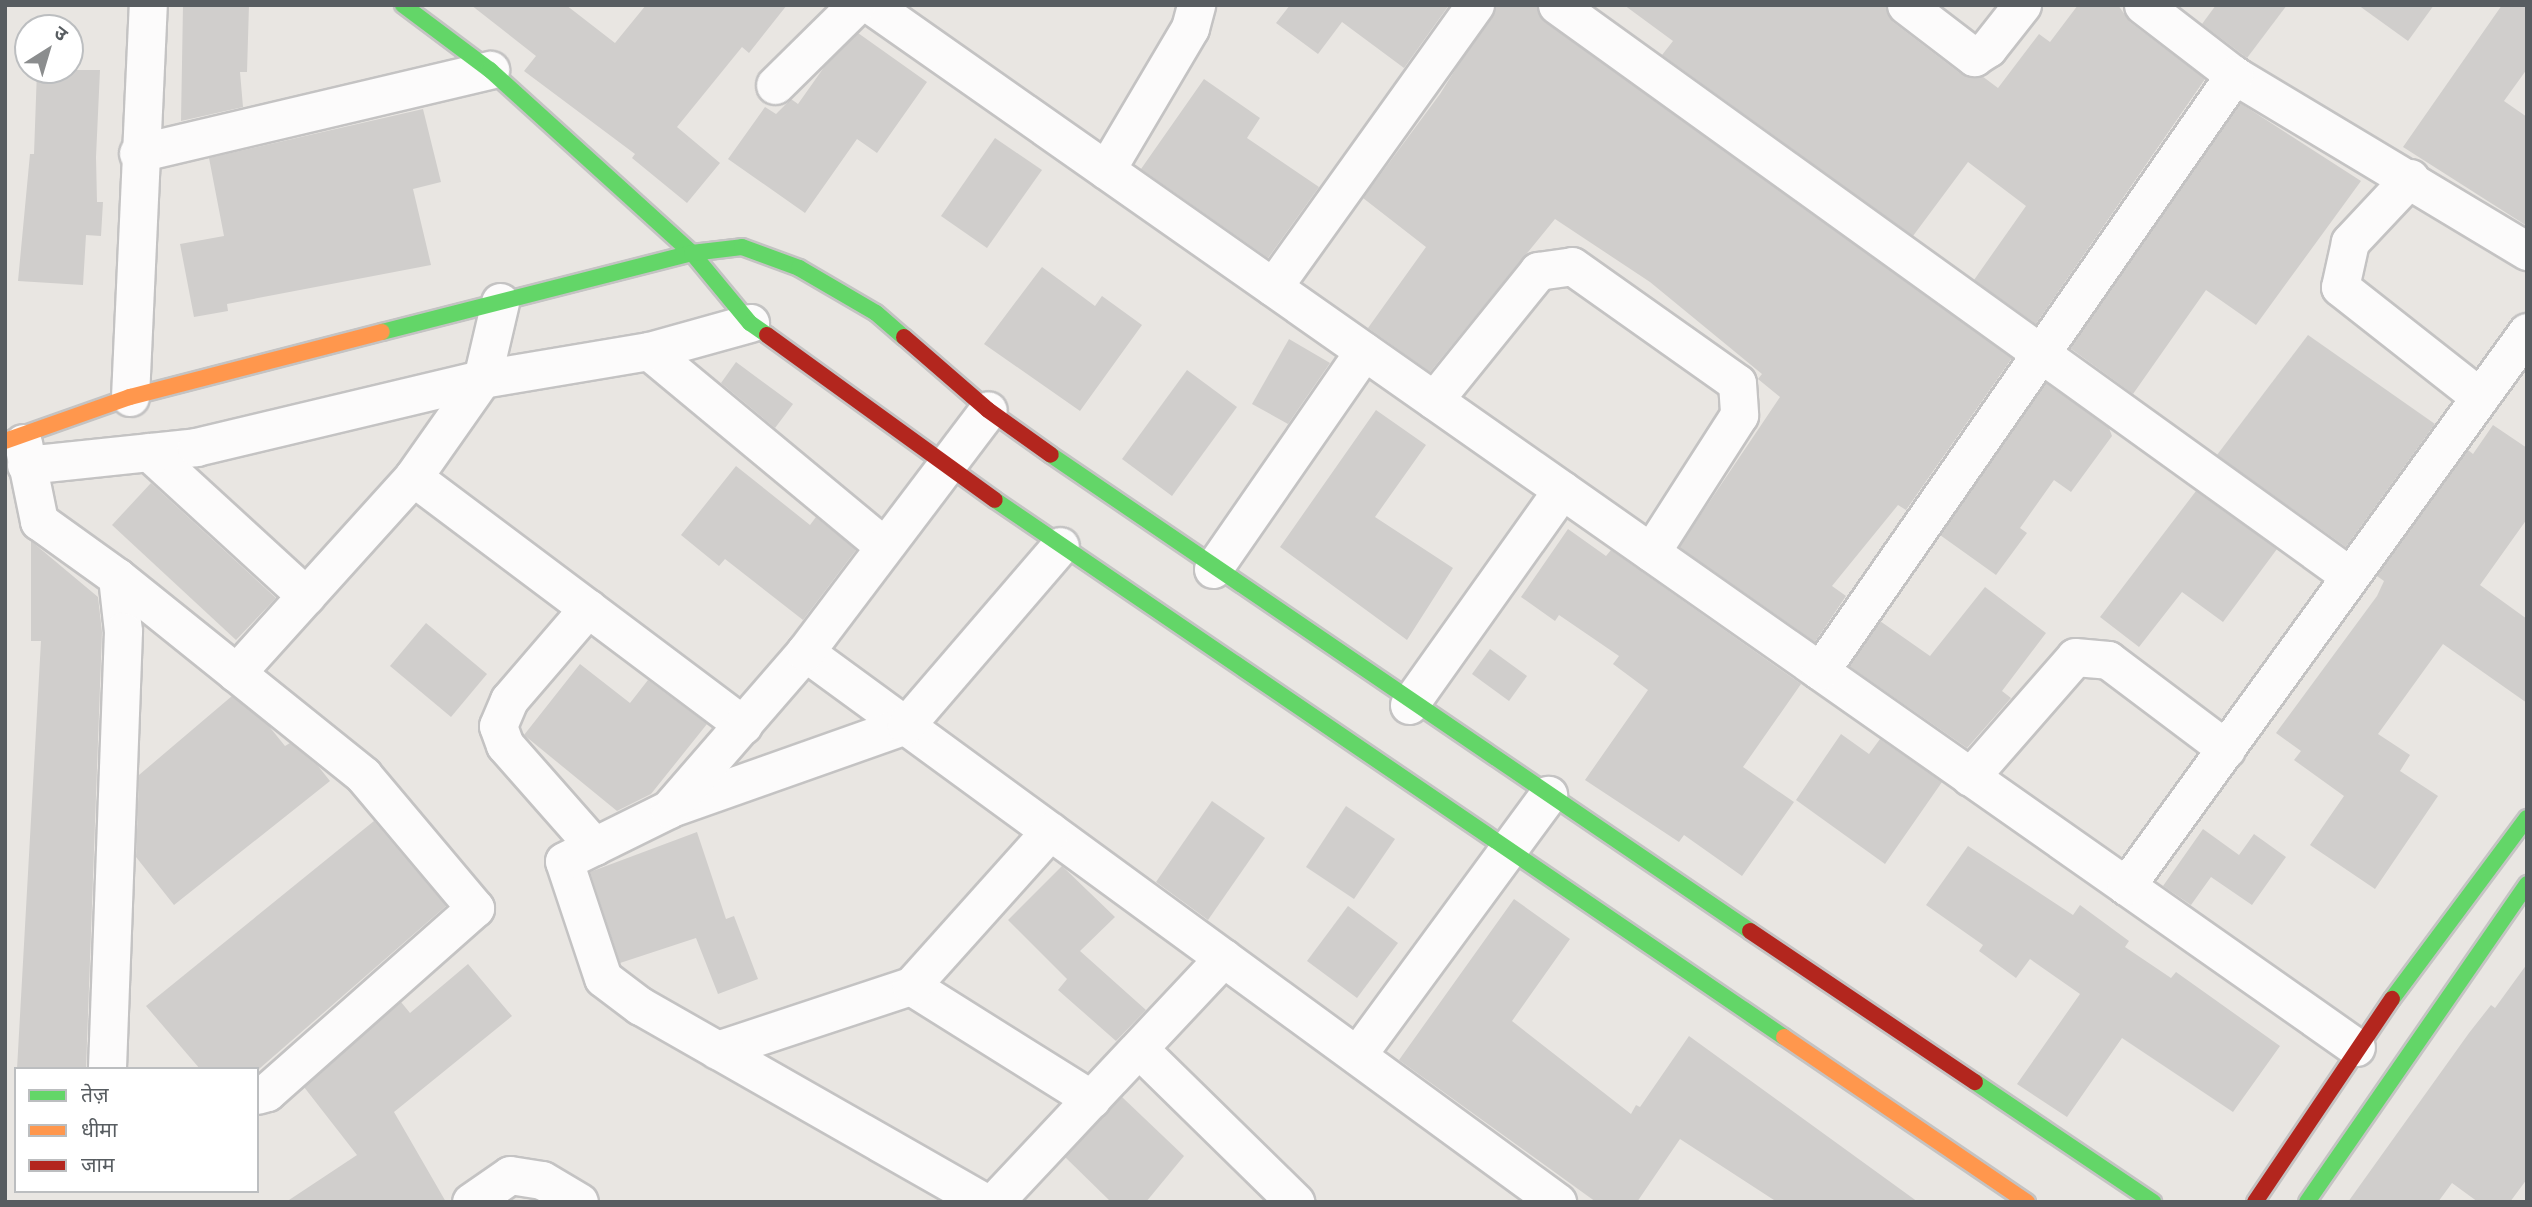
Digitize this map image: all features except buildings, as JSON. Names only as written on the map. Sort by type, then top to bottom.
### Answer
[{"type":"street","points":[[130,397],[138,152],[148,5]]},
{"type":"street","points":[[403,5],[490,70],[692,253],[750,323],[1060,546],[1508,854],[2027,1202]]},
{"type":"street","points":[[775,85],[856,5]]},
{"type":"street","points":[[872,5],[2357,1046]]},
{"type":"street","points":[[1106,170],[1190,28],[1196,5]]},
{"type":"street","points":[[1273,287],[1475,5]]},
{"type":"street","points":[[1557,5],[2350,576]]},
{"type":"street","points":[[1906,5],[1973,57],[1988,48],[2022,5]]},
{"type":"street","points":[[2143,5],[2234,75],[2410,178],[2527,251]]},
{"type":"street","points":[[138,152],[490,70]]},
{"type":"street","points":[[1820,671],[2234,75]]},
{"type":"street","points":[[2410,178],[2350,242],[2340,286],[2480,397]]},
{"type":"street","points":[[18,447],[130,397],[692,253],[742,247],[799,268],[876,313],[988,410],[1213,569],[1409,705],[1548,794],[2153,1202]]},
{"type":"street","points":[[1434,400],[1538,271],[1572,267],[1594,282],[1737,383],[1740,415],[1651,552]]},
{"type":"street","points":[[236,673],[413,477],[482,379],[500,302]]},
{"type":"street","points":[[18,447],[149,452],[196,447],[482,379],[649,351],[750,323]]},
{"type":"street","points":[[2126,886],[2527,332]]},
{"type":"street","points":[[649,351],[883,545]]},
{"type":"street","points":[[1213,569],[1364,351]]},
{"type":"street","points":[[669,809],[805,652],[883,545],[948,465],[988,410]]},
{"type":"street","points":[[18,447],[39,521],[117,577],[363,775],[475,908],[267,1092],[259,1094]]},
{"type":"street","points":[[149,452],[306,596]]},
{"type":"street","points":[[413,477],[743,725]]},
{"type":"street","points":[[1409,705],[1562,490]]},
{"type":"street","points":[[984,1202],[941,1191],[717,1050],[640,1006],[603,978],[564,861],[669,809],[906,725],[1060,546]]},
{"type":"street","points":[[107,1067],[123,631],[117,577]]},
{"type":"street","points":[[588,608],[509,700],[498,726],[505,745],[594,846]]},
{"type":"street","points":[[805,652],[1557,1202]]},
{"type":"street","points":[[1970,777],[2075,657],[2108,660],[2226,749]]},
{"type":"street","points":[[1357,1055],[1508,854],[1548,794]]},
{"type":"street","points":[[2255,1202],[2357,1046],[2527,818]]},
{"type":"street","points":[[717,1050],[911,986],[1051,831]]},
{"type":"street","points":[[2307,1202],[2527,884]]},
{"type":"street","points":[[994,1202],[1223,958]]},
{"type":"street","points":[[911,986],[1091,1099]]},
{"type":"street","points":[[1139,1049],[1295,1202]]},
{"type":"street","points":[[471,1202],[510,1175],[542,1180],[579,1202]]},
{"type":"traffic: fast","points":[[403,5],[490,70],[692,253],[750,323],[767,335]]},
{"type":"traffic: fast","points":[[382,332],[692,253],[742,247],[799,268],[876,313],[904,337]]},
{"type":"traffic: fast","points":[[1051,455],[1750,931]]},
{"type":"traffic: fast","points":[[995,500],[1784,1037]]},
{"type":"traffic: fast","points":[[2392,999],[2527,818]]},
{"type":"traffic: fast","points":[[2307,1202],[2527,884]]},
{"type":"traffic: fast","points":[[1975,1082],[2153,1202]]},
{"type":"traffic: slow","points":[[5,441],[130,397],[382,332]]},
{"type":"traffic: slow","points":[[1784,1037],[2027,1202]]},
{"type":"traffic: jam","points":[[767,335],[995,500]]},
{"type":"traffic: jam","points":[[904,337],[988,410],[1051,455]]},
{"type":"traffic: jam","points":[[1750,931],[1975,1082]]},
{"type":"traffic: jam","points":[[2255,1202],[2392,999]]}]
